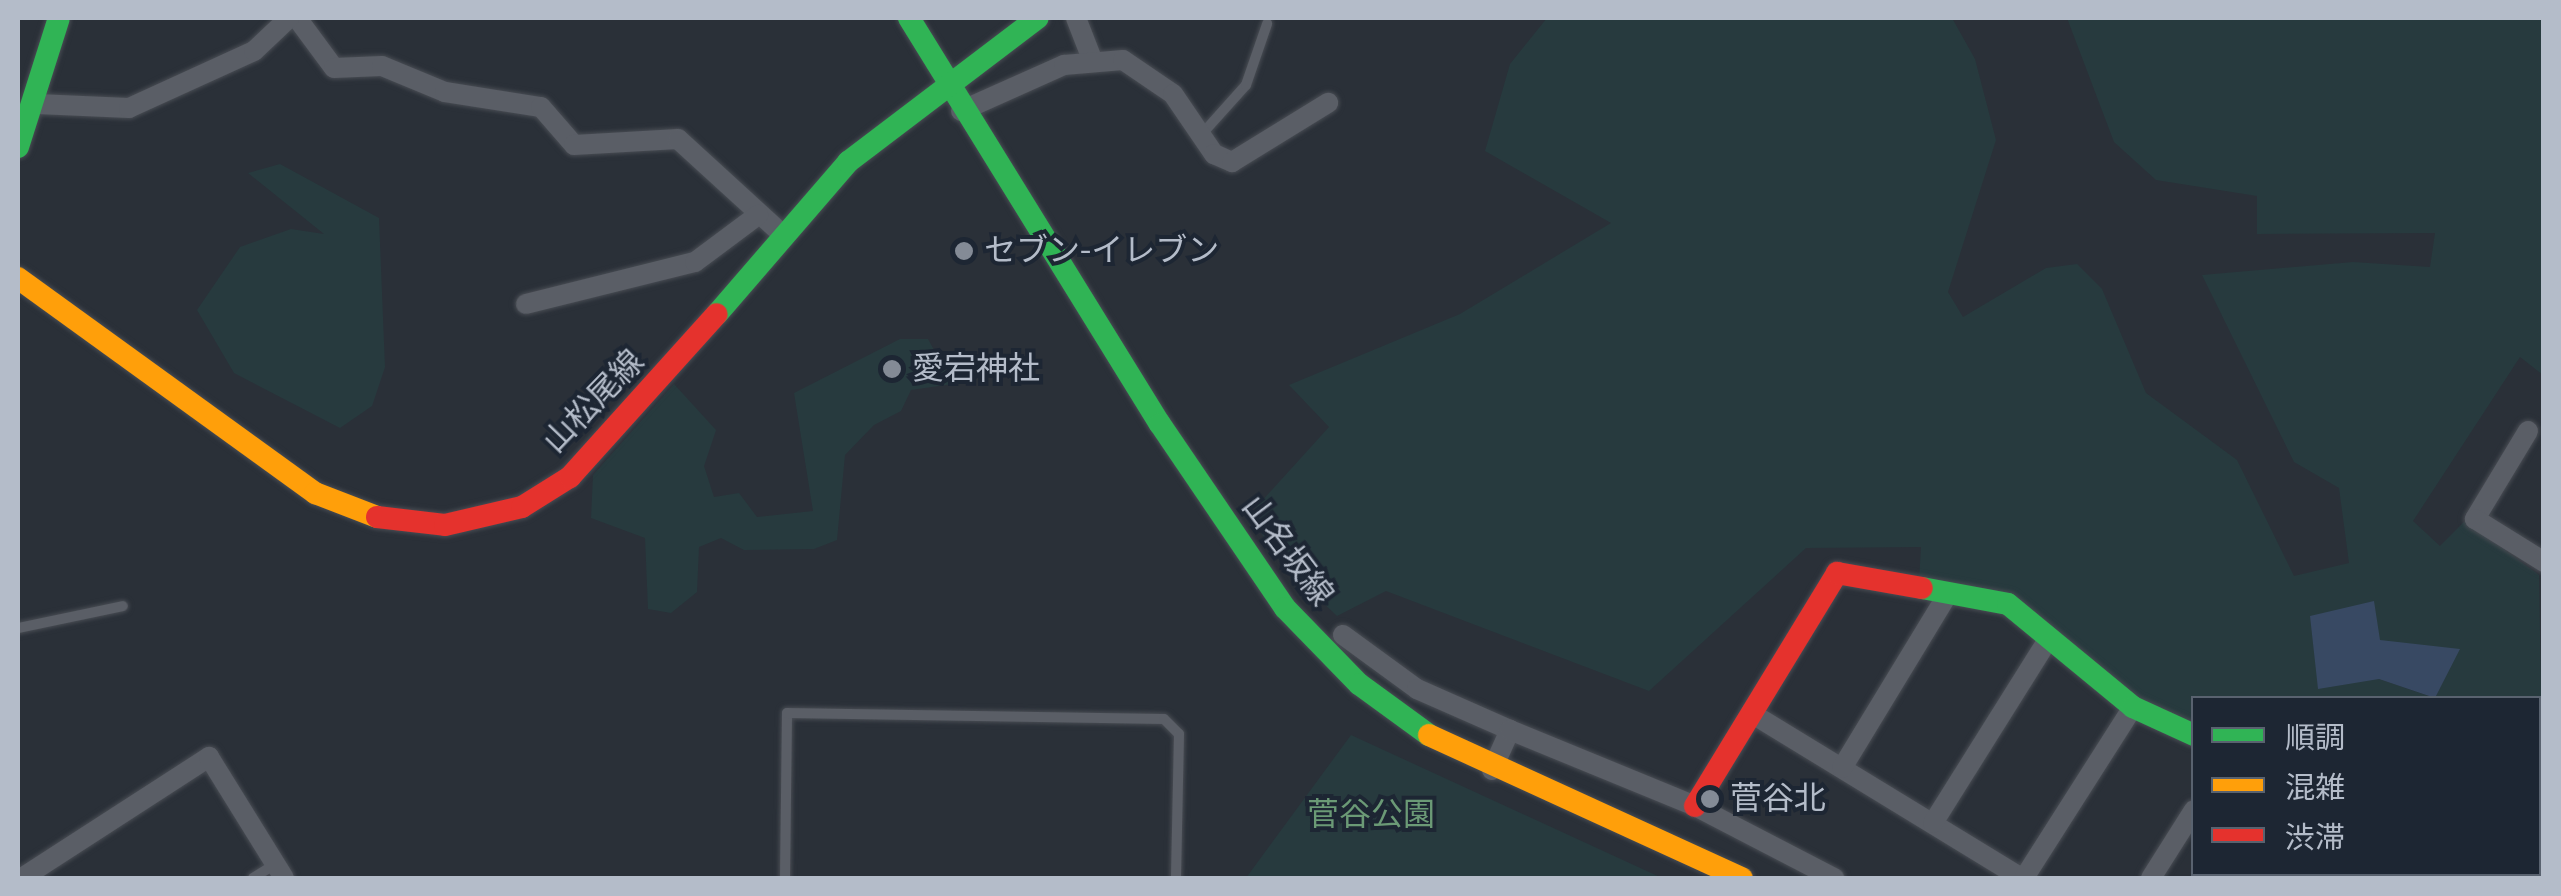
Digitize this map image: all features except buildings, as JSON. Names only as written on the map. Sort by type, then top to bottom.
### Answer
[{"type":"main road","points":[[18,146],[36,104],[60,18]]},
{"type":"main road","name":"山名坂線","points":[[909,18],[961,110],[1284,608],[1359,684],[1417,729],[1492,770],[1742,878]]},
{"type":"main road","name":"山松尾線","points":[[18,278],[314,494],[384,520],[445,525],[522,507],[570,476],[848,162],[948,82],[1038,18]]},
{"type":"main road","points":[[1696,806],[1836,573],[2008,604],[2133,706],[2191,734]]},
{"type":"street","points":[[36,104],[129,108],[254,51],[289,18]]},
{"type":"street","points":[[298,18],[334,68],[382,66],[445,92],[541,106],[574,145],[678,138],[782,234]]},
{"type":"street","points":[[1076,18],[1092,58]]},
{"type":"street","points":[[961,110],[1019,80],[1092,58],[1123,60],[1150,74],[1202,134],[1214,154],[1248,158],[1328,102]]},
{"type":"street","points":[[526,304],[695,262],[758,214]]},
{"type":"street","points":[[2528,431],[2476,519],[2543,563]]},
{"type":"street","points":[[1842,768],[1948,594]]},
{"type":"street","points":[[1343,635],[1417,689],[1696,806],[1834,878]]},
{"type":"street","points":[[1933,824],[2049,638]]},
{"type":"street","points":[[1751,713],[2023,878],[2133,706]]},
{"type":"street","points":[[1492,770],[1510,730]]},
{"type":"street","points":[[22,878],[209,757],[280,871]]},
{"type":"street","points":[[2151,878],[2191,815]]},
{"type":"lane","points":[[1202,134],[1246,85],[1268,24]]},
{"type":"lane","points":[[18,628],[124,606]]},
{"type":"lane","points":[[785,878],[787,714],[826,714],[1164,719],[1178,734],[1176,878]]},
{"type":"lane","points":[[253,878],[280,871]]},
{"type":"green space","points":[[1547,18],[1952,18],[1975,59],[1996,140],[1948,292],[1963,317],[2046,268],[2077,264],[2102,289],[2146,393],[2237,460],[2294,576],[2349,563],[2339,488],[2294,462],[2202,275],[2353,262],[2430,267],[2435,233],[2257,234],[2257,196],[2156,180],[2114,142],[2067,18],[2543,18],[2543,375],[2520,357],[2413,521],[2440,546],[2465,521],[2539,575],[2543,805],[2541,696],[2436,696],[2459,649],[2379,679],[2429,696],[2191,696],[2191,725],[2143,703],[2031,613],[1919,581],[1921,547],[1806,548],[1649,691],[1386,591],[1337,616],[1281,563],[1249,515],[1329,427],[1289,385],[1460,314],[1611,223],[1485,151],[1510,64]]},
{"type":"green space","points":[[280,164],[379,218],[385,367],[372,406],[340,428],[234,373],[197,310],[240,247],[291,229],[324,234],[248,173]]},
{"type":"green space","points":[[900,339],[928,339],[953,384],[911,390],[901,411],[874,425],[845,455],[837,540],[814,549],[744,550],[721,538],[699,547],[697,592],[671,613],[648,609],[645,538],[591,518],[593,475],[674,384],[716,430],[704,466],[714,497],[739,493],[757,517],[813,511],[794,393]]},
{"type":"green space","name":"菅谷公園","points":[[1351,735],[1662,878],[1246,878]]},
{"type":"water","points":[[2374,601],[2380,640],[2460,649],[2436,696],[2379,679],[2318,689],[2310,616]]},
{"type":"traffic: fast","points":[[18,147],[59,18]]},
{"type":"traffic: fast","points":[[909,18],[1160,424],[1285,608],[1359,684],[1429,735]]},
{"type":"traffic: fast","points":[[717,314],[848,162],[1038,18]]},
{"type":"traffic: fast","points":[[1922,588],[2008,604],[2133,707],[2191,734]]},
{"type":"traffic: slow","points":[[18,278],[315,493],[377,517]]},
{"type":"traffic: slow","points":[[1429,735],[1742,878]]},
{"type":"traffic: jam","points":[[377,517],[445,525],[522,507],[570,477],[717,314]]},
{"type":"traffic: jam","points":[[1695,806],[1837,573],[1922,588]]},
{"type":"place","name":"セブン-イレブン","points":[[964,251]]},
{"type":"place","name":"愛宕神社","points":[[892,369]]},
{"type":"place","name":"菅谷北","points":[[1710,799]]}]
